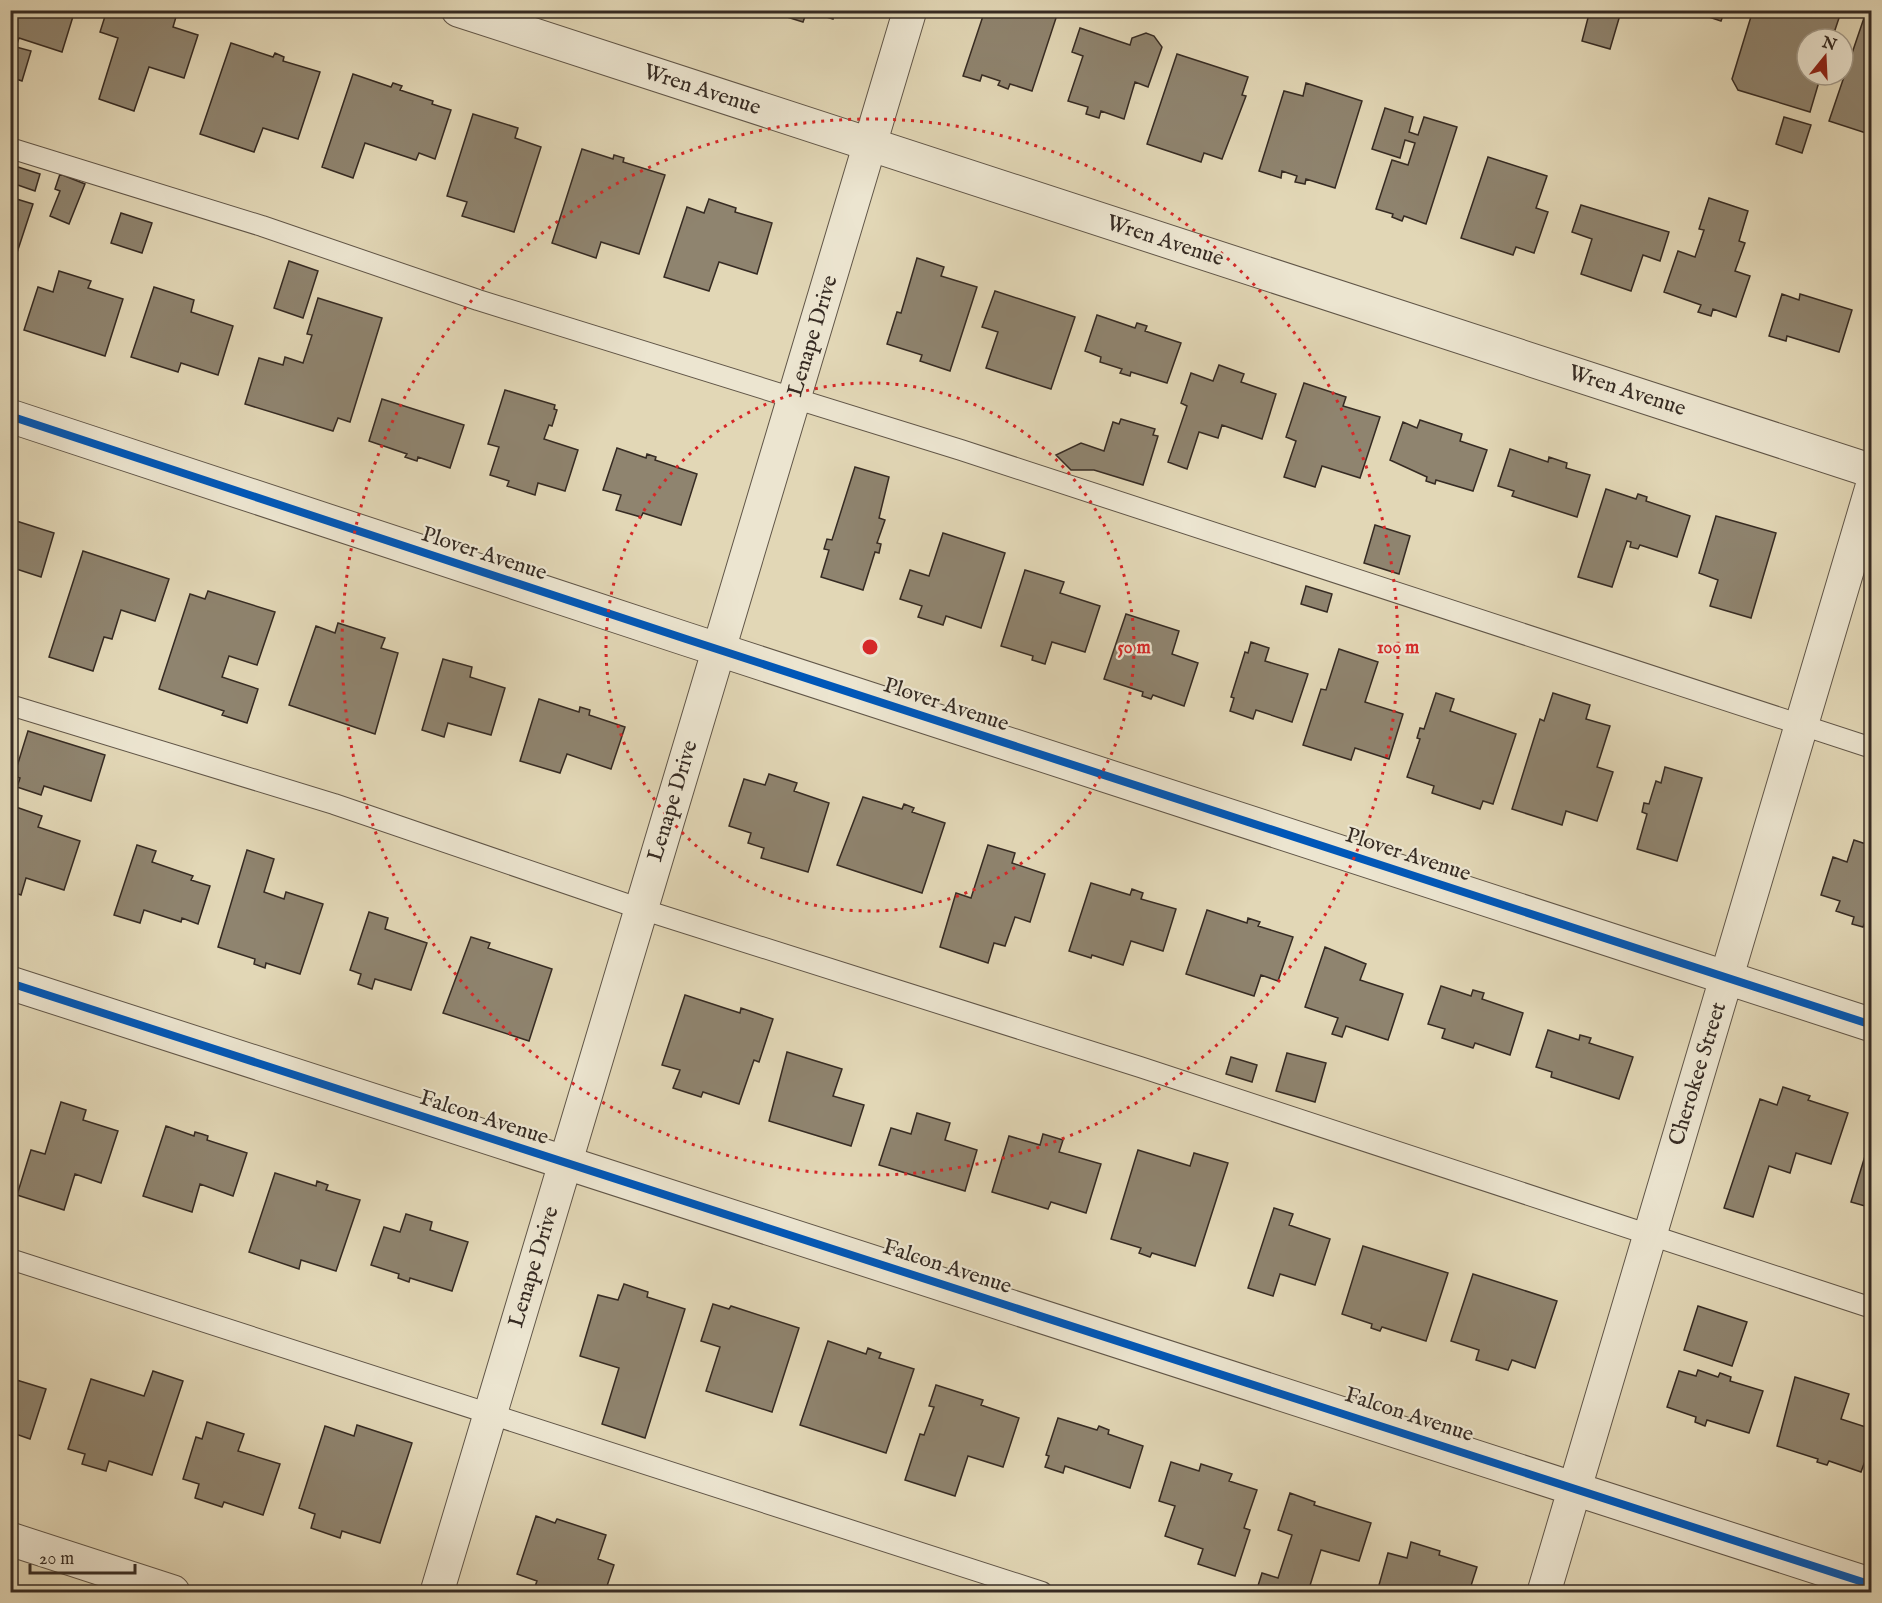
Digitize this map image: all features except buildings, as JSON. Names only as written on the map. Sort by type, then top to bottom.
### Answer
[{"type":"street","name":"Wren Avenue","points":[[458,10],[1872,471]]},
{"type":"street","name":"Lenape Drive","points":[[437,1593],[910,10]]},
{"type":"street","name":"Plover Avenue","points":[[10,416],[718,650],[1872,1025]]},
{"type":"street","name":"Cherokee Street","points":[[1544,1593],[1872,487]]},
{"type":"street","name":"Falcon Avenue","points":[[10,983],[1576,1487],[1872,1585]]},
{"type":"street","points":[[10,1539],[173,1593]]},
{"type":"lane","points":[[10,148],[262,226],[478,300],[1150,511],[1872,748]]},
{"type":"lane","points":[[10,705],[334,804],[641,909],[1140,1067],[1872,1308]]},
{"type":"lane","points":[[10,1259],[1042,1593]]},
{"type":"cycle path","points":[[10,416],[686,639],[1872,1025]]},
{"type":"cycle path","points":[[10,983],[1872,1585]]}]
